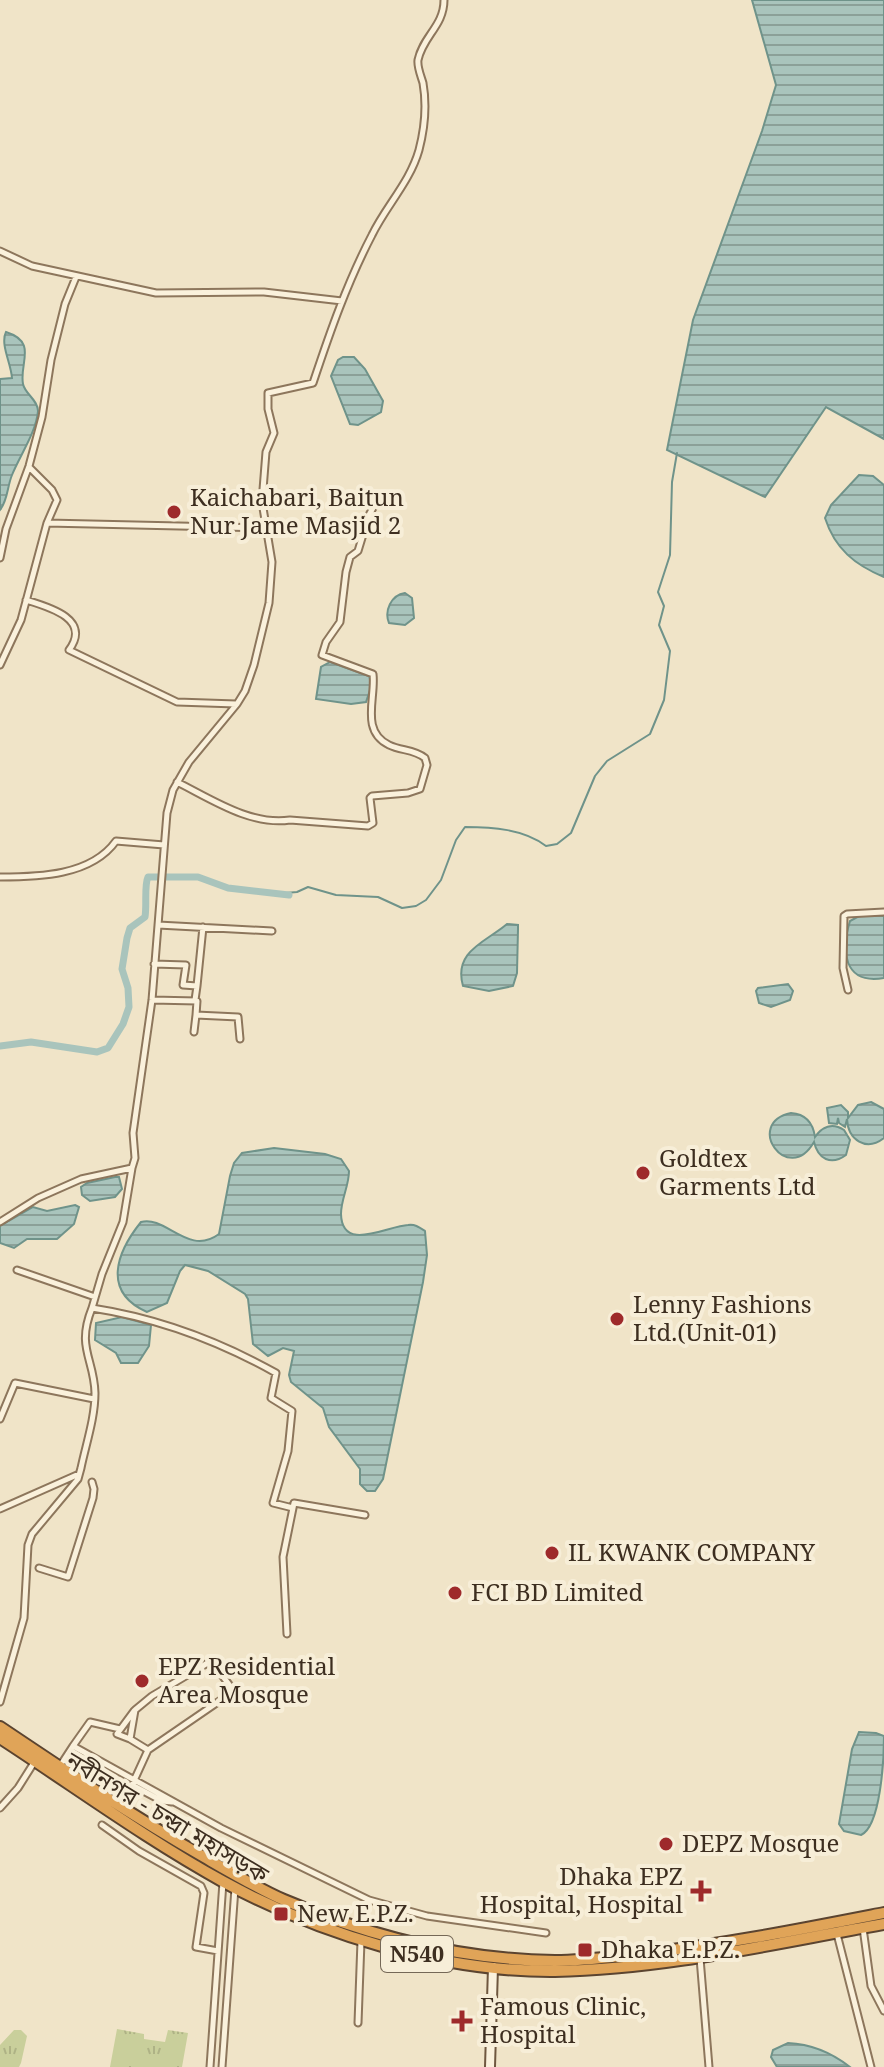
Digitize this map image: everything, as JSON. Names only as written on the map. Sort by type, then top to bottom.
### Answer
[{"type":"highway","name":"নবীনগর - চন্দ্রা মহাসড়ক","points":[[0,1727],[121,1807],[232,1873],[284,1900],[401,1940],[507,1957],[555,1961],[669,1951],[762,1938],[884,1913]]},
{"type":"highway","name":"নবীনগর - চন্দ্রা মহাসড়ক","points":[[0,1738],[223,1881],[361,1940],[436,1958],[493,1967],[552,1971],[590,1969],[699,1957],[884,1924]]},
{"type":"street","points":[[0,1702],[24,1618],[28,1545],[32,1534],[79,1474],[94,1399],[84,1343],[87,1321],[123,1222],[135,1158],[133,1133],[152,1000],[167,813],[177,782],[189,762],[245,691],[269,603],[272,562],[262,502],[266,452],[274,433],[268,393],[313,383],[342,301],[380,219],[399,193],[418,153],[426,116],[423,82],[417,63],[425,40],[434,32],[444,12],[444,0]]},
{"type":"street","points":[[0,251],[32,266],[156,293],[264,292],[342,301]]},
{"type":"street","points":[[0,558],[6,529],[29,466],[42,417],[51,360],[65,304],[76,277]]},
{"type":"street","points":[[0,665],[21,620],[47,523],[57,500],[52,490],[29,466]]},
{"type":"street","points":[[177,782],[245,815],[280,822],[290,820],[368,826],[373,823],[372,796],[420,789],[427,765],[425,758],[389,745],[371,726],[369,720],[375,691],[373,674],[322,655],[326,642],[340,622],[350,557],[358,551],[369,515],[379,497]]},
{"type":"street","points":[[47,523],[267,528]]},
{"type":"street","points":[[26,600],[56,609],[67,618],[76,630],[76,641],[69,650],[91,662],[177,702],[237,704]]},
{"type":"street","points":[[0,877],[42,877],[62,872],[105,854],[116,841],[164,845]]},
{"type":"street","points":[[848,990],[843,968],[844,916],[884,912]]},
{"type":"street","points":[[158,925],[272,931]]},
{"type":"street","points":[[194,1032],[203,927]]},
{"type":"street","points":[[154,964],[186,965],[183,985],[197,986]]},
{"type":"street","points":[[152,1000],[195,1000]]},
{"type":"street","points":[[196,1015],[238,1017],[240,1039]]},
{"type":"street","points":[[0,1222],[38,1198],[81,1179],[132,1168]]},
{"type":"street","points":[[17,1270],[95,1297]]},
{"type":"street","points":[[92,1308],[130,1314],[172,1327],[245,1356],[276,1373],[271,1398],[292,1411],[288,1451],[273,1503],[293,1508]]},
{"type":"street","points":[[0,1419],[15,1383],[94,1399]]},
{"type":"street","points":[[0,1509],[79,1474]]},
{"type":"street","points":[[39,1568],[68,1577],[93,1498],[92,1482]]},
{"type":"street","points":[[287,1634],[283,1557],[294,1503],[365,1515]]},
{"type":"street","points":[[121,1807],[148,1750],[234,1691],[211,1661],[152,1696],[135,1710],[120,1729],[117,1734],[148,1750]]},
{"type":"street","points":[[130,1739],[135,1710]]},
{"type":"street","points":[[59,1766],[90,1722],[120,1729]]},
{"type":"street","points":[[73,1746],[162,1801],[177,1803],[296,1866],[369,1900],[427,1916],[546,1933]]},
{"type":"street","points":[[0,1808],[18,1788],[35,1761]]},
{"type":"street","points":[[102,1825],[139,1851],[201,1886],[204,1893],[196,1947],[218,1951]]},
{"type":"street","points":[[210,2067],[223,1881]]},
{"type":"street","points":[[222,2067],[235,1887]]},
{"type":"street","points":[[863,1927],[871,1986],[884,2011]]},
{"type":"street","points":[[836,1933],[871,2067]]},
{"type":"street","points":[[358,2023],[361,1940]]},
{"type":"street","points":[[699,1957],[709,2067]]},
{"type":"street","points":[[490,2067],[493,1967]]},
{"type":"green space","points":[[117,2029],[144,2034],[144,2039],[165,2042],[168,2030],[188,2033],[182,2067],[110,2067]]},
{"type":"green space","points":[[14,2030],[21,2030],[27,2036],[21,2063],[19,2067],[0,2067],[0,2045]]},
{"type":"water","points":[[752,0],[884,0],[884,439],[826,407],[765,497],[667,450],[693,320],[776,85]]},
{"type":"water","points":[[6,332],[22,341],[25,354],[23,384],[38,411],[0,510],[0,379],[12,378],[5,348]]},
{"type":"water","points":[[354,357],[365,369],[383,401],[381,412],[358,425],[350,424],[331,376],[338,360]]},
{"type":"water","points":[[859,475],[873,476],[884,485],[884,577],[847,555],[834,539],[825,518],[831,505]]},
{"type":"water","points":[[405,593],[412,598],[414,618],[405,625],[389,623],[387,614],[390,604]]},
{"type":"water","points":[[330,662],[369,676],[372,684],[366,702],[351,704],[316,699],[321,667]]},
{"type":"water","points":[[861,915],[884,916],[884,978],[860,976],[848,963],[847,932],[850,921]]},
{"type":"water","points":[[507,924],[518,925],[517,973],[513,986],[489,991],[463,986],[461,974],[467,956]]},
{"type":"water","points":[[788,984],[793,991],[790,1000],[771,1007],[759,1003],[758,988]]},
{"type":"water","points":[[871,1102],[884,1109],[884,1138],[877,1142],[859,1142],[851,1133],[847,1119],[845,1127],[838,1118],[837,1124],[829,1123],[827,1108],[841,1105],[848,1112],[848,1118],[858,1105]]},
{"type":"water","points":[[791,1113],[808,1120],[815,1137],[828,1127],[844,1130],[850,1140],[846,1155],[835,1160],[826,1159],[814,1142],[804,1154],[793,1158],[783,1155],[770,1138],[771,1128],[777,1119]]},
{"type":"water","points":[[274,1148],[341,1159],[349,1171],[341,1214],[343,1226],[349,1232],[367,1234],[410,1225],[425,1231],[427,1255],[423,1282],[383,1479],[375,1491],[367,1491],[360,1484],[360,1469],[329,1427],[323,1408],[291,1382],[289,1375],[294,1351],[283,1348],[268,1356],[253,1344],[245,1294],[208,1271],[185,1265],[167,1303],[147,1312],[133,1304],[119,1283],[120,1259],[141,1222],[159,1224],[197,1241],[219,1234],[234,1163],[242,1153]]},
{"type":"water","points":[[119,1177],[122,1189],[115,1197],[90,1201],[82,1195],[81,1187],[87,1183]]},
{"type":"water","points":[[75,1205],[79,1207],[74,1224],[57,1239],[27,1239],[14,1248],[0,1243],[0,1226],[33,1207],[47,1211]]},
{"type":"water","points":[[122,1317],[151,1325],[149,1346],[138,1363],[121,1363],[116,1353],[95,1340],[96,1323]]},
{"type":"water","points":[[859,1732],[884,1736],[877,1805],[868,1829],[861,1835],[844,1831],[839,1824],[852,1749]]},
{"type":"water","points":[[788,2043],[821,2050],[850,2067],[777,2067],[771,2057],[773,2050]]},
{"type":"waterway","points":[[274,894],[297,892],[308,887],[336,895],[378,897],[402,908],[416,906],[426,900],[441,880],[456,840],[465,827],[518,833],[546,846],[557,844],[571,833],[595,776],[607,761],[650,734],[664,700],[670,651],[659,625],[664,606],[658,592],[670,555],[672,482],[677,453]]},
{"type":"waterway","points":[[0,1046],[31,1042],[97,1052],[108,1048],[123,1024],[129,1007],[128,988],[122,969],[130,928],[145,917],[148,877],[198,877],[228,888],[289,895]]},
{"type":"place","name":"Kaichabari, Baitun Nur Jame Masjid 2","points":[[174,512]]},
{"type":"place","name":"Goldtex Garments Ltd","points":[[643,1173]]},
{"type":"place","name":"Lenny Fashions Ltd.(Unit-01)","points":[[617,1319]]},
{"type":"place","name":"IL KWANK COMPANY","points":[[552,1553]]},
{"type":"place","name":"FCI BD Limited","points":[[455,1593]]},
{"type":"place","name":"EPZ Residential Area Mosque","points":[[142,1681]]},
{"type":"place","name":"DEPZ Mosque","points":[[666,1844]]},
{"type":"place","name":"Dhaka EPZ Hospital, Hospital","points":[[701,1891]]},
{"type":"place","name":"New E.P.Z.","points":[[281,1914]]},
{"type":"place","name":"Dhaka E.P.Z.","points":[[585,1950]]},
{"type":"place","name":"Famous Clinic, Hospital","points":[[462,2021]]}]
